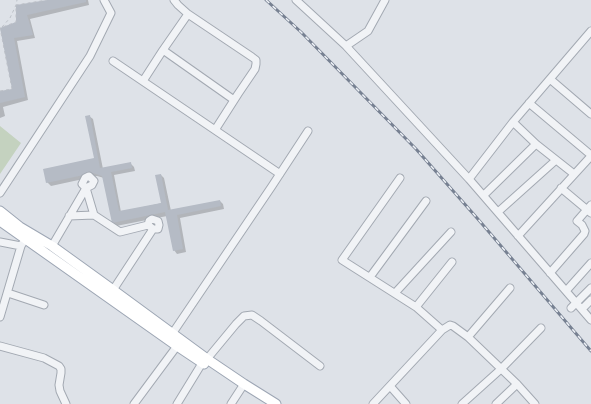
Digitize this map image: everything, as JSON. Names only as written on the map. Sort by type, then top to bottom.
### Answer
[{"type":"main road","points":[[0,211],[20,226],[25,239]]},
{"type":"main road","points":[[0,221],[205,360],[266,404]]},
{"type":"main road","points":[[25,239],[52,246],[172,334],[179,343]]},
{"type":"main road","points":[[242,387],[276,404]]},
{"type":"street","points":[[0,193],[90,56],[111,13],[104,0]]},
{"type":"street","points":[[174,0],[188,14],[256,60],[255,69],[215,130]]},
{"type":"street","points":[[296,0],[346,46],[484,195],[566,291],[576,307],[591,320]]},
{"type":"street","points":[[346,46],[368,30],[385,0]]},
{"type":"street","points":[[143,81],[188,14]]},
{"type":"street","points":[[469,179],[513,122],[591,31]]},
{"type":"street","points":[[163,50],[234,100]]},
{"type":"street","points":[[113,61],[280,174]]},
{"type":"street","points":[[550,79],[591,114]]},
{"type":"street","points":[[518,236],[591,156],[530,103]]},
{"type":"street","points":[[513,122],[536,144],[574,174]]},
{"type":"street","points":[[172,334],[308,131]]},
{"type":"street","points":[[484,195],[536,144]]},
{"type":"street","points":[[498,212],[556,160]]},
{"type":"street","points":[[400,178],[342,260],[416,307],[442,330]]},
{"type":"street","points":[[52,246],[86,188],[94,215]]},
{"type":"street","points":[[550,272],[584,234],[585,231],[582,225],[577,221],[590,209],[561,188]]},
{"type":"street","points":[[370,277],[426,200]]},
{"type":"street","points":[[69,216],[94,215],[120,232],[150,227],[113,290]]},
{"type":"street","points":[[395,293],[451,232]]},
{"type":"street","points":[[0,242],[25,239],[0,315]]},
{"type":"street","points":[[416,307],[452,262]]},
{"type":"street","points":[[566,291],[591,263]]},
{"type":"street","points":[[468,337],[510,288]]},
{"type":"street","points":[[576,307],[591,288]]},
{"type":"street","points":[[8,293],[44,305]]},
{"type":"street","points":[[576,307],[591,300]]},
{"type":"street","points":[[177,404],[205,360],[244,316],[252,315],[320,366]]},
{"type":"street","points":[[373,404],[442,330],[450,325],[468,337],[517,384],[535,404]]},
{"type":"street","points":[[462,404],[501,369],[541,328]]},
{"type":"street","points":[[134,404],[179,343]]},
{"type":"street","points":[[0,346],[44,358],[59,366],[61,369],[59,385],[60,391],[66,404]]},
{"type":"street","points":[[496,404],[517,384]]},
{"type":"street","points":[[390,386],[406,404]]},
{"type":"street","points":[[231,404],[242,387]]},
{"type":"path","points":[[0,28],[16,22],[17,0]]},
{"type":"path","points":[[16,5],[46,0]]},
{"type":"path","points":[[0,28],[10,18],[16,5]]},
{"type":"path","points":[[0,28],[12,89],[0,91]]},
{"type":"green space","points":[[0,126],[21,143],[0,174]]},
{"type":"building","points":[[47,0],[86,0],[86,2],[27,15],[33,35],[14,38],[25,97],[0,103],[0,91],[12,89],[0,28],[16,22],[16,5]]},
{"type":"building","points":[[90,115],[100,168],[131,162],[132,168],[111,172],[119,211],[161,203],[155,175],[161,174],[168,210],[220,200],[221,206],[177,215],[183,249],[173,251],[165,212],[112,223],[102,176],[93,173],[46,183],[43,169],[94,158],[85,116]]},
{"type":"railway","points":[[266,0],[301,32],[416,149],[591,351]]}]
